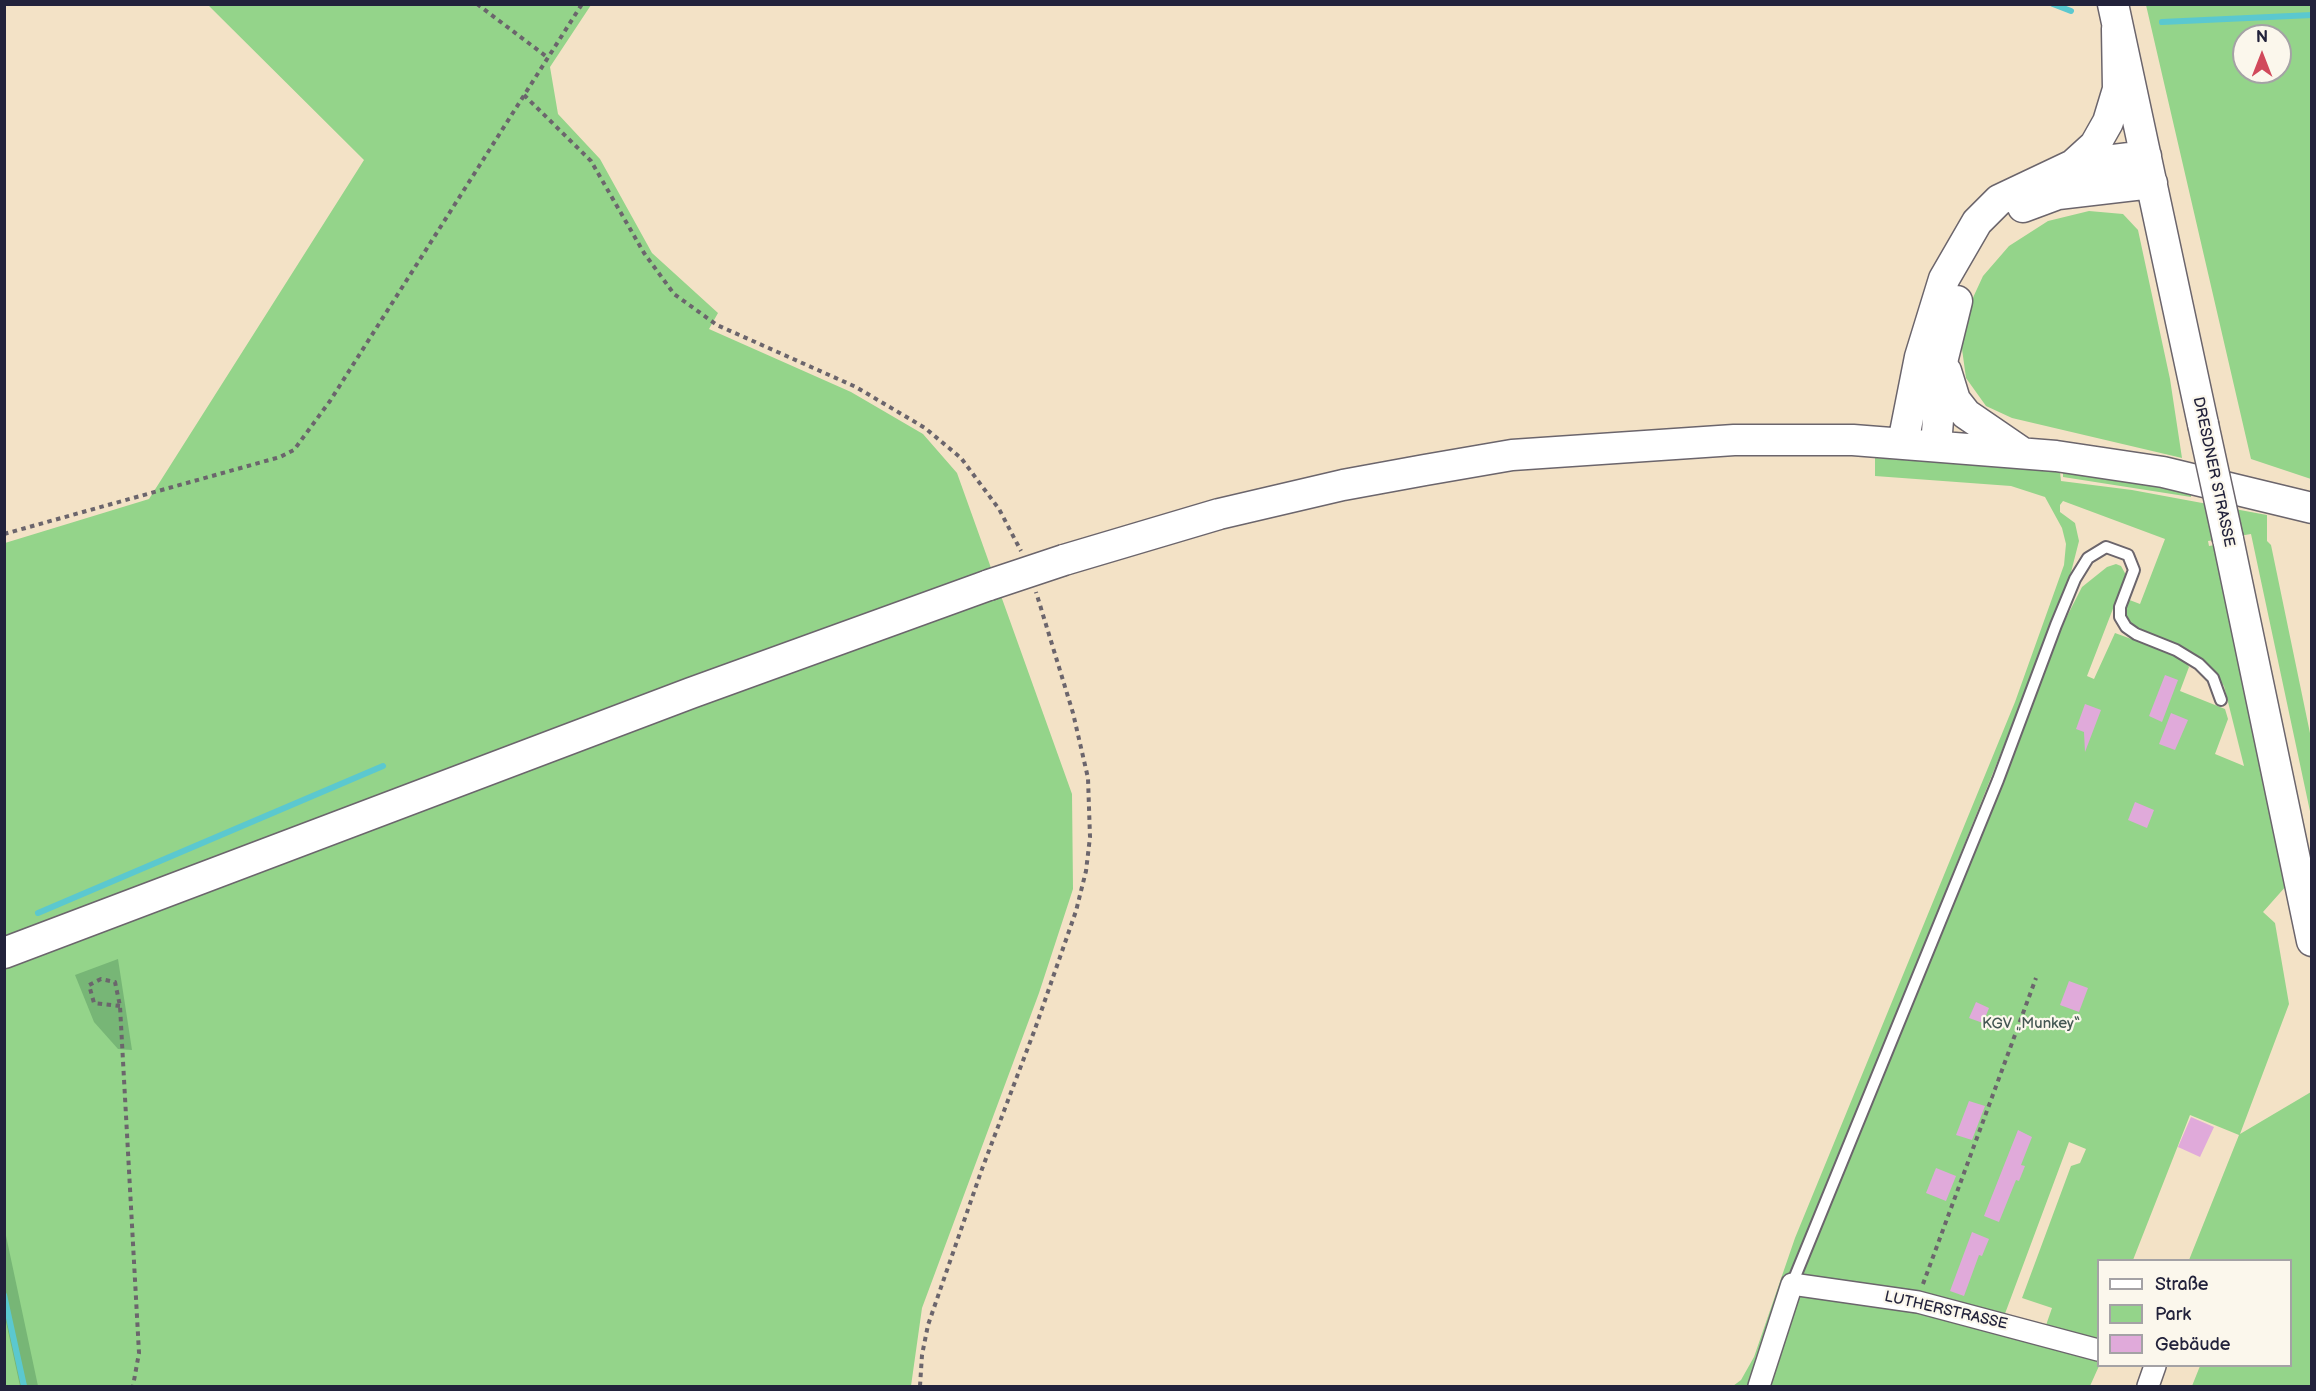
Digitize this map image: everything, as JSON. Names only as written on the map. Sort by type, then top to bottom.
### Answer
[{"type":"main road","points":[[1903,443],[1911,398],[1933,309],[1959,248],[1977,222],[1999,200],[2073,165],[2095,145],[2108,122],[2118,89],[2115,16]]},
{"type":"main road","name":"DRESDNER STRASSE","points":[[2115,16],[2312,941]]},
{"type":"main road","points":[[2073,165],[2149,169]]},
{"type":"main road","points":[[1936,445],[1943,358],[1951,316],[1962,287],[1983,247],[2004,223],[2024,207],[2058,194],[2149,169]]},
{"type":"main road","points":[[1943,358],[1955,400],[1966,414],[2023,453]]},
{"type":"main road","points":[[4,952],[692,693],[989,585],[1138,537],[1343,485],[1512,455],[1734,440],[1853,440],[2023,453],[2163,472],[2312,508]]},
{"type":"street","name":"LUTHERSTRASSE","points":[[1792,1284],[1918,1302],[2097,1350]]},
{"type":"street","points":[[1759,1386],[1792,1284]]},
{"type":"street","points":[[2148,1386],[2154,1367]]},
{"type":"lane","points":[[1792,1284],[1998,780],[2056,625],[2075,579],[2088,558],[2106,547],[2128,555],[2134,570],[2120,607],[2120,617],[2126,627],[2136,634],[2176,650],[2199,664],[2213,678],[2221,700]]},
{"type":"path","points":[[477,4],[547,57]]},
{"type":"path","points":[[4,534],[280,457],[294,450],[310,432],[582,4]]},
{"type":"path","points":[[524,95],[591,161],[644,253],[674,294],[717,325],[856,387],[925,428],[960,458]]},
{"type":"path","points":[[920,1386],[922,1355],[928,1325],[982,1169],[1039,1018],[1076,911],[1086,871],[1091,809],[1088,778],[1073,713]]},
{"type":"path","points":[[1918,1302],[2036,978]]},
{"type":"path","points":[[120,1006],[94,1003],[89,985],[101,979],[115,982],[120,1006],[139,1353],[133,1386]]},
{"type":"green space","points":[[208,5],[591,5],[550,67],[558,114],[600,159],[652,253],[718,313],[709,329],[851,392],[923,434],[957,473],[1072,794],[1073,889],[1039,993],[922,1308],[911,1386],[5,1386],[5,543],[149,499],[364,160]]},
{"type":"green space","points":[[2146,5],[2311,5],[2311,479],[2251,459]]},
{"type":"green space","points":[[2089,211],[2123,214],[2138,230],[2170,379],[2182,458],[2012,418],[1986,406],[1966,378],[1962,349],[1964,317],[1983,276],[2009,246],[2048,221]]},
{"type":"green space","name":"KGV „Munkey“","points":[[1875,458],[2060,471],[2061,481],[2132,490],[2267,515],[2267,541],[2271,545],[2311,738],[2311,816],[2251,534],[2208,541],[2209,546],[2215,545],[2287,885],[2263,912],[2275,923],[2289,1004],[2240,1134],[2311,1092],[2311,1386],[2192,1386],[2200,1367],[2292,1367],[2292,1259],[2189,1259],[2239,1135],[2190,1115],[2133,1259],[2097,1259],[2097,1342],[2045,1328],[2052,1308],[2022,1298],[2071,1166],[2080,1163],[2086,1149],[2069,1142],[2003,1319],[1802,1276],[2062,626],[2082,587],[2107,567],[2116,564],[2121,566],[2126,575],[2087,676],[2094,679],[2115,633],[2183,658],[2189,667],[2180,691],[2225,709],[2228,719],[2215,754],[2244,766],[2224,686],[2216,675],[2148,636],[2131,625],[2126,617],[2127,599],[2140,604],[2165,539],[2063,501],[2060,505],[2060,512],[2075,523],[2079,541],[2067,588],[1960,855],[1755,1386],[1733,1386],[1741,1380],[1754,1357],[1795,1238],[2015,702],[2064,565],[2066,544],[2062,528],[2045,497],[2011,486],[1875,476]]},
{"type":"green space","points":[[2063,472],[2191,492],[2191,497],[2063,477]]},
{"type":"green space","points":[[118,959],[132,1050],[118,1049],[94,1022],[75,975]]},
{"type":"green space","points":[[4,1231],[38,1386],[20,1386],[5,1317]]},
{"type":"green space","points":[[1805,1293],[1866,1299],[2097,1357],[2099,1367],[2090,1386],[1763,1386],[1794,1296]]},
{"type":"building","points":[[2165,675],[2178,680],[2162,722],[2149,716]]},
{"type":"building","points":[[2085,704],[2101,710],[2085,752],[2084,732],[2076,729]]},
{"type":"building","points":[[2171,713],[2188,720],[2175,750],[2159,744]]},
{"type":"building","points":[[2135,802],[2154,810],[2147,828],[2128,820]]},
{"type":"building","points":[[2069,981],[2088,988],[2079,1012],[2060,1005]]},
{"type":"building","points":[[1976,1002],[1989,1008],[1983,1023],[1969,1018]]},
{"type":"building","points":[[1969,1101],[1985,1106],[1972,1140],[1956,1135]]},
{"type":"building","points":[[2191,1117],[2214,1127],[2200,1157],[2178,1147]]},
{"type":"building","points":[[2018,1130],[2032,1137],[2021,1165],[2025,1166],[2019,1181],[2016,1180],[1999,1222],[1984,1216]]},
{"type":"building","points":[[1936,1168],[1956,1176],[1946,1201],[1926,1193]]},
{"type":"building","points":[[1972,1232],[1989,1239],[1982,1256],[1979,1255],[1964,1296],[1950,1291]]},
{"type":"waterway","points":[[2053,4],[2071,11]]},
{"type":"waterway","points":[[2162,22],[2312,15]]},
{"type":"waterway","points":[[38,913],[383,766]]},
{"type":"waterway","points":[[4,1295],[24,1386]]}]
